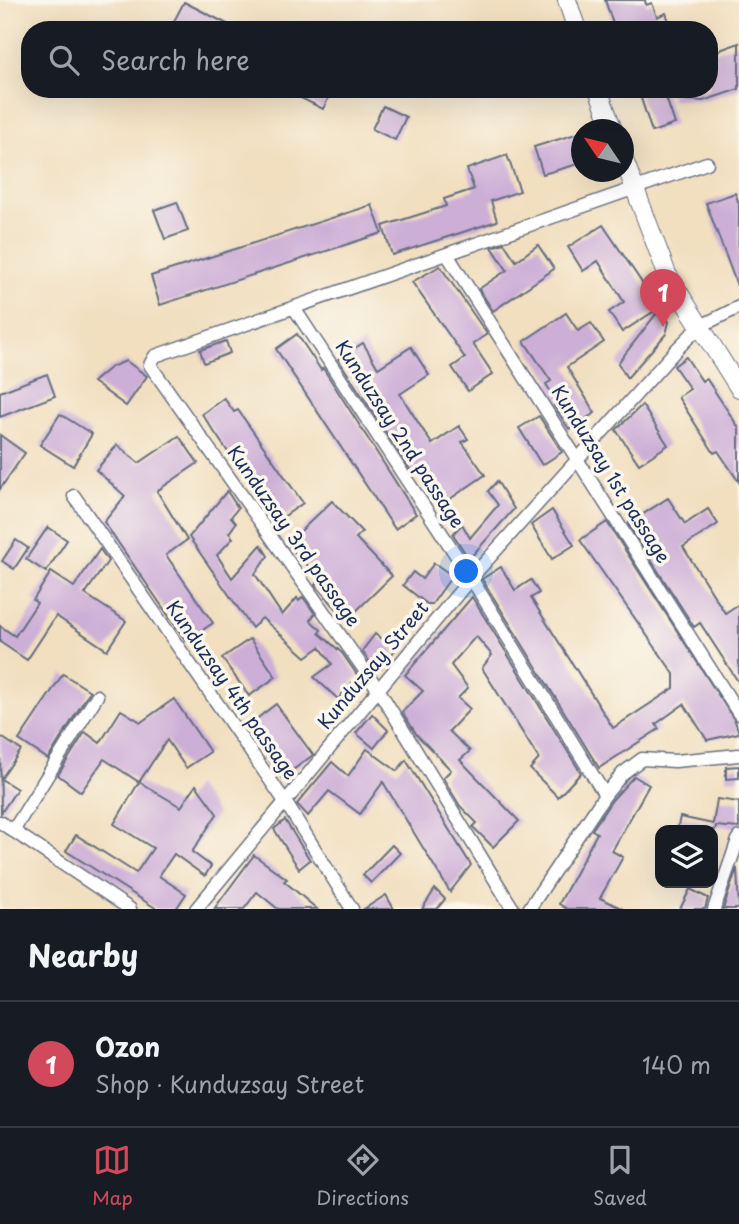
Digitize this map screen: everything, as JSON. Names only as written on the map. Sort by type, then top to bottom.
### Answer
[{"type":"street","points":[[567,0],[574,21]]},
{"type":"street","points":[[601,98],[609,119]]},
{"type":"street","points":[[294,308],[707,163]]},
{"type":"street","points":[[632,182],[659,258],[739,388]]},
{"type":"street","name":"Kunduzsay 1st passage","points":[[448,256],[739,713]]},
{"type":"street","points":[[699,327],[739,307]]},
{"type":"street","name":"Kunduzsay 3rd passage","points":[[294,308],[155,356],[150,365],[378,689],[513,909]]},
{"type":"street","name":"Kunduzsay 2nd passage","points":[[294,308],[471,578],[605,795]]},
{"type":"street","name":"Kunduzsay Street","points":[[196,909],[471,578],[699,327]]},
{"type":"street","name":"Kunduzsay 4th passage","points":[[75,496],[286,803],[352,909]]},
{"type":"street","points":[[13,831],[97,696]]},
{"type":"street","points":[[529,909],[605,795],[623,773],[642,759],[675,761],[739,755]]},
{"type":"street","points":[[0,822],[130,909]]},
{"type":"street","points":[[714,909],[739,837]]},
{"type":"building","points":[[605,0],[645,0],[646,5],[652,3],[657,17],[666,13],[669,21],[612,21]]},
{"type":"building","points":[[184,2],[221,21],[174,21]]},
{"type":"building","points":[[739,43],[739,89],[718,96],[718,51]]},
{"type":"building","points":[[301,98],[328,98],[323,109]]},
{"type":"building","points":[[641,98],[666,98],[675,124],[652,132]]},
{"type":"building","points":[[671,98],[712,98],[703,101]]},
{"type":"building","points":[[383,106],[406,117],[395,140],[372,129]]},
{"type":"building","points":[[571,135],[571,166],[543,174],[534,147]]},
{"type":"building","points":[[507,155],[520,191],[491,201],[497,221],[392,255],[383,226],[446,206],[444,199],[474,189],[467,169]]},
{"type":"building","points":[[735,193],[739,204],[738,288],[706,203]]},
{"type":"building","points":[[177,202],[188,231],[165,239],[154,210]]},
{"type":"building","points":[[372,205],[382,233],[160,305],[151,276]]},
{"type":"building","points":[[603,225],[659,308],[622,332],[609,312],[624,302],[614,286],[598,261],[583,271],[568,247]]},
{"type":"building","points":[[504,243],[516,261],[538,245],[554,269],[493,311],[479,289],[507,270],[492,247]]},
{"type":"building","points":[[440,266],[487,334],[473,344],[493,374],[468,391],[452,367],[465,358],[412,282]]},
{"type":"building","points":[[660,309],[669,322],[666,334],[627,378],[618,363]]},
{"type":"building","points":[[566,313],[578,331],[591,323],[604,342],[567,367],[595,413],[569,429],[554,406],[558,404],[546,384],[551,381],[524,341]]},
{"type":"building","points":[[297,334],[321,370],[323,368],[416,514],[395,529],[276,349]]},
{"type":"building","points":[[226,341],[230,353],[204,363],[200,350]]},
{"type":"building","points":[[363,343],[378,368],[411,347],[429,375],[400,394],[432,444],[459,426],[468,439],[462,442],[485,475],[444,503],[421,469],[413,474],[338,359]]},
{"type":"building","points":[[686,357],[702,381],[706,378],[739,428],[739,482],[718,451],[714,453],[678,397],[690,389],[674,366]]},
{"type":"building","points":[[126,361],[147,376],[126,406],[93,382],[111,367]]},
{"type":"building","points":[[47,374],[55,396],[0,417],[0,392]]},
{"type":"building","points":[[224,398],[234,412],[238,410],[303,503],[276,522],[202,414]]},
{"type":"building","points":[[642,405],[668,445],[639,464],[616,430]]},
{"type":"building","points":[[60,414],[92,434],[73,466],[40,445]]},
{"type":"building","points":[[539,416],[562,452],[542,465],[519,428]]},
{"type":"building","points":[[0,435],[25,453],[0,489]]},
{"type":"building","points":[[179,436],[198,463],[157,491],[187,540],[166,555],[213,623],[186,641],[104,522],[125,496],[96,470],[117,445],[139,463]]},
{"type":"building","points":[[497,481],[514,509],[469,559],[453,534],[462,524],[470,538],[498,505],[488,491]]},
{"type":"building","points":[[227,491],[238,508],[231,517],[236,523],[229,533],[233,538],[217,555],[232,578],[261,545],[268,556],[255,574],[282,615],[297,598],[299,601],[303,597],[315,614],[310,620],[321,630],[319,633],[342,653],[358,676],[338,699],[314,677],[332,664],[320,647],[306,657],[262,618],[252,628],[189,537]]},
{"type":"building","points":[[668,498],[685,524],[708,509],[718,524],[683,547],[725,613],[739,604],[739,683],[700,623],[694,627],[628,524]]},
{"type":"building","points":[[332,501],[362,532],[356,538],[392,576],[347,620],[315,585],[321,579],[287,544]]},
{"type":"building","points":[[552,510],[574,545],[552,559],[531,525]]},
{"type":"building","points":[[607,522],[735,721],[739,733],[707,740],[684,704],[656,724],[659,729],[599,768],[482,579],[501,567],[515,590],[531,580],[539,593],[531,598],[613,728],[674,688],[674,674],[580,540]]},
{"type":"building","points":[[48,527],[67,540],[46,572],[26,559]]},
{"type":"building","points":[[16,540],[28,548],[14,569],[2,561]]},
{"type":"building","points":[[100,549],[108,561],[85,594],[126,621],[107,650],[56,616],[27,660],[0,642],[0,626],[15,636],[37,603],[33,600],[51,572],[74,587]]},
{"type":"building","points":[[434,563],[450,574],[450,579],[432,604],[427,604],[403,585],[413,572],[422,579]]},
{"type":"building","points":[[472,597],[581,773],[558,797],[530,769],[539,759],[482,668],[492,655],[476,636],[451,665],[468,688],[458,698],[470,709],[449,731],[470,751],[460,760],[519,821],[493,847],[473,827],[477,823],[460,806],[443,778],[451,770],[417,735],[402,712],[423,691],[405,675]]},
{"type":"building","points":[[375,634],[395,650],[381,669],[370,662],[362,651]]},
{"type":"building","points":[[250,639],[276,677],[249,696],[222,658]]},
{"type":"building","points":[[63,674],[90,691],[48,759],[19,740]]},
{"type":"building","points":[[174,699],[210,752],[186,768],[167,740],[139,782],[104,759],[81,792],[58,775],[85,732],[100,743],[121,710],[141,722]]},
{"type":"building","points":[[276,704],[313,755],[282,778],[246,727]]},
{"type":"building","points":[[372,714],[388,730],[374,748],[356,733]]},
{"type":"building","points":[[0,736],[21,750],[1,779],[17,789],[1,813]]},
{"type":"building","points":[[367,749],[397,771],[406,760],[471,865],[450,892],[383,782],[360,814],[329,791],[308,816],[297,804],[332,762],[348,776]]},
{"type":"building","points":[[739,766],[739,778],[726,779],[726,767]]},
{"type":"building","points":[[634,776],[649,785],[612,851],[623,857],[600,898],[623,909],[567,909],[559,904],[597,833],[592,830],[612,800]]},
{"type":"building","points":[[139,782],[181,807],[196,785],[217,814],[192,852],[211,866],[205,876],[174,854],[159,876],[186,894],[176,909],[157,909],[66,851],[76,835],[136,873],[153,848],[114,824]]},
{"type":"building","points":[[717,799],[739,802],[739,828],[678,825],[680,817],[713,824]]},
{"type":"building","points":[[285,820],[310,860],[299,869],[274,829]]},
{"type":"building","points":[[392,845],[400,853],[371,883],[363,875]]},
{"type":"building","points":[[254,855],[287,879],[284,881],[317,909],[278,909],[257,892],[244,909],[214,909]]},
{"type":"building","points":[[737,868],[739,909],[723,909]]},
{"type":"building","points":[[435,889],[445,899],[437,909],[422,909]]},
{"type":"building","points":[[690,889],[708,898],[705,909],[680,909]]},
{"type":"building","points":[[386,895],[394,909],[364,909]]},
{"type":"place","name":"Ozon","points":[[663,327]]}]
